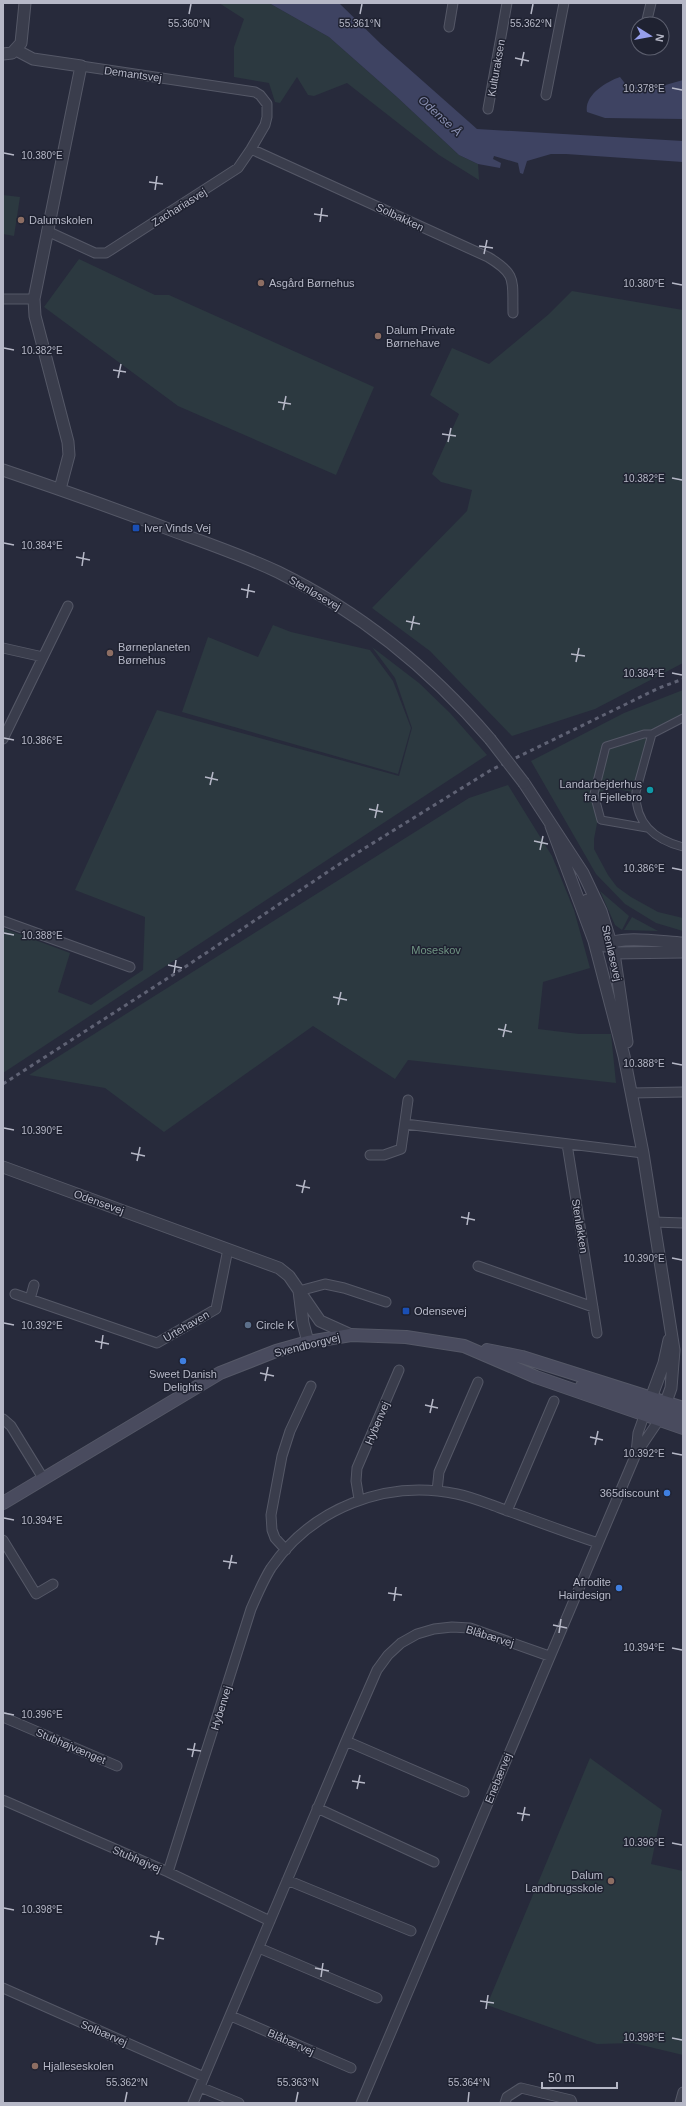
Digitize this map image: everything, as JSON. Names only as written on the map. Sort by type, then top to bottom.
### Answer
[{"type":"main road","name":"Svendborgvej","points":[[3,1503],[220,1373],[247,1361],[308,1342],[350,1335],[406,1337],[464,1346],[536,1377],[569,1382],[647,1407]]},
{"type":"main road","points":[[464,1346],[522,1357],[647,1407],[683,1419]]},
{"type":"main road","points":[[647,1407],[662,1412],[683,1428]]},
{"type":"main road","points":[[662,1412],[683,1408]]},
{"type":"street","points":[[3,54],[12,53],[21,43],[25,3]]},
{"type":"street","points":[[449,27],[453,3]]},
{"type":"street","name":"Kulturaksen","points":[[488,109],[507,3]]},
{"type":"street","points":[[546,95],[564,3]]},
{"type":"street","points":[[648,16],[651,3]]},
{"type":"street","name":"Demantsvej","points":[[16,50],[33,59],[255,92],[264,99]]},
{"type":"street","points":[[60,489],[69,455],[68,442],[35,316],[34,299],[81,66]]},
{"type":"street","name":"Zachariasvej","points":[[48,231],[95,253],[106,253],[232,173],[251,149],[265,124],[268,109],[264,99]]},
{"type":"street","name":"Solbakken","points":[[251,149],[488,257],[504,267],[512,279],[513,313]]},
{"type":"street","points":[[3,299],[34,299]]},
{"type":"street","name":"Stenløsevej","points":[[3,470],[60,489],[239,555],[277,572],[329,600],[373,629],[404,653],[449,694],[490,739],[524,782],[551,826],[599,956],[632,1093],[674,1350],[671,1388],[662,1412]]},
{"type":"street","points":[[3,739],[68,606]]},
{"type":"street","points":[[3,648],[43,656]]},
{"type":"street","points":[[648,828],[601,820],[594,794],[606,746],[644,734],[652,734],[683,718]]},
{"type":"street","points":[[652,734],[636,796],[637,811],[648,828],[664,840],[683,847]]},
{"type":"street","points":[[551,826],[614,953],[683,952]]},
{"type":"street","points":[[3,920],[130,967]]},
{"type":"street","points":[[599,956],[608,943],[624,940],[683,943]]},
{"type":"street","name":"Stenløsevej","points":[[614,953],[625,1021],[632,1093]]},
{"type":"street","points":[[632,1093],[683,1092]]},
{"type":"street","points":[[370,1155],[384,1155],[401,1149],[408,1100]]},
{"type":"street","points":[[405,1124],[643,1153]]},
{"type":"street","name":"Stenløkken","points":[[567,1144],[597,1333]]},
{"type":"street","name":"Odensevej","points":[[3,1166],[279,1268],[289,1276],[320,1320],[350,1335]]},
{"type":"street","points":[[654,1222],[683,1223]]},
{"type":"street","name":"Urtehaven","points":[[15,1294],[157,1343],[216,1309],[228,1248]]},
{"type":"street","points":[[478,1266],[592,1307]]},
{"type":"street","points":[[299,1291],[325,1284],[344,1288],[386,1302]]},
{"type":"street","points":[[30,1299],[34,1285]]},
{"type":"street","name":"Odensevej","points":[[299,1291],[303,1323],[308,1342]]},
{"type":"street","name":"Stenløsevej","points":[[647,1407],[664,1364],[670,1331]]},
{"type":"street","name":"Hybenvej","points":[[360,1499],[356,1481],[358,1468],[399,1370]]},
{"type":"street","points":[[437,1491],[439,1472],[478,1382]]},
{"type":"street","points":[[286,1550],[275,1538],[272,1530],[271,1515],[282,1456],[290,1431],[310,1386]]},
{"type":"street","points":[[507,1511],[554,1401]]},
{"type":"street","name":"Enebærvej","points":[[636,1454],[638,1433],[647,1407]]},
{"type":"street","name":"Enebærvej","points":[[361,2103],[549,1656],[636,1454],[662,1412]]},
{"type":"street","points":[[3,1419],[11,1426],[43,1478]]},
{"type":"street","name":"Hybenvej","points":[[168,1872],[251,1609],[271,1569],[286,1550],[305,1531],[333,1511],[360,1499],[409,1490],[437,1491],[458,1494],[598,1543]]},
{"type":"street","points":[[3,1540],[36,1594],[53,1584]]},
{"type":"street","name":"Blåbærvej","points":[[193,2103],[231,2016],[316,1808],[377,1670],[388,1655],[401,1643],[417,1634],[434,1629],[452,1627],[470,1628],[549,1656]]},
{"type":"street","name":"Stubhøjvænget","points":[[3,1717],[117,1766]]},
{"type":"street","points":[[346,1740],[464,1792]]},
{"type":"street","name":"Stubhøjvej","points":[[3,1800],[168,1872],[270,1921]]},
{"type":"street","points":[[316,1808],[434,1862]]},
{"type":"street","points":[[287,1880],[411,1931]]},
{"type":"street","points":[[259,1948],[377,1998]]},
{"type":"street","name":"Solbærvej","points":[[3,1988],[204,2077]]},
{"type":"street","name":"Blåbærvej","points":[[231,2016],[351,2068]]},
{"type":"street","points":[[200,2087],[239,2103]]},
{"type":"street","points":[[505,2103],[507,2097],[521,2088],[570,2100],[572,2103]]},
{"type":"street","points":[[680,2103],[683,2092]]},
{"type":"green space","points":[[219,3],[269,3],[329,37],[397,97],[459,155],[478,164],[479,180],[439,155],[347,83],[314,96],[308,95],[297,77],[280,103],[275,102],[269,83],[234,77],[234,47],[244,19]]},
{"type":"green space","points":[[3,195],[20,197],[14,236],[3,234]]},
{"type":"green space","points":[[79,259],[155,295],[169,295],[374,387],[336,475],[178,406],[44,307]]},
{"type":"green space","points":[[572,291],[683,310],[683,663],[595,709],[512,736],[430,651],[372,608],[467,511],[472,490],[441,482],[432,474],[459,414],[430,395],[452,348],[489,364],[549,314]]},
{"type":"green space","points":[[273,625],[291,632],[370,650],[393,681],[411,728],[398,774],[182,712],[208,637],[258,657]]},
{"type":"green space","points":[[372,647],[419,683],[450,713],[487,755],[3,1073],[3,928],[70,953],[58,992],[91,1005],[143,970],[145,917],[75,890],[157,710],[399,776],[412,728],[395,678]]},
{"type":"green space","points":[[683,690],[683,715],[650,731],[633,792],[604,787],[594,839],[594,849],[608,875],[617,887],[631,897],[658,912],[683,918],[683,931],[656,923],[625,904],[596,874],[531,761],[624,713]]},
{"type":"green space","name":"Moseskov","points":[[508,785],[552,856],[574,910],[590,968],[543,982],[538,1029],[579,1034],[611,1034],[616,1083],[408,1060],[395,1079],[313,1026],[164,1132],[105,1088],[29,1075],[469,798]]},
{"type":"green space","points":[[600,891],[629,916],[622,930],[615,925]]},
{"type":"green space","points":[[632,917],[658,931],[624,930]]},
{"type":"green space","name":"Dalum Landbrugsskole","points":[[590,1758],[662,1810],[651,1864],[683,1871],[683,2055],[633,2043],[597,2044],[487,2005]]},
{"type":"water","name":"Odense Å","points":[[269,3],[339,3],[381,44],[477,129],[683,141],[683,162],[551,154],[527,161],[523,174],[520,173],[518,163],[494,156],[493,159],[501,163],[500,168],[478,164],[459,155],[397,97],[329,37]]},
{"type":"water","points":[[620,77],[627,86],[633,84],[655,88],[683,80],[683,119],[605,118],[587,112],[587,106],[592,95],[608,82]]},
{"type":"railway","points":[[3,1084],[182,969],[344,861],[491,770],[659,688],[683,679]]},
{"type":"place","name":"Dalumskolen","points":[[21,220]]},
{"type":"place","name":"Asgård Børnehus","points":[[261,283]]},
{"type":"place","name":"Dalum Private Børnehave","points":[[378,336]]},
{"type":"place","name":"Iver Vinds Vej","points":[[136,528]]},
{"type":"place","name":"Børneplaneten Børnehus","points":[[110,653]]},
{"type":"place","name":"Landarbejderhus fra Fjellebro","points":[[650,790]]},
{"type":"place","name":"Odensevej","points":[[406,1311]]},
{"type":"place","name":"Circle K","points":[[248,1325]]},
{"type":"place","name":"Sweet Danish Delights","points":[[183,1361]]},
{"type":"place","name":"365discount","points":[[667,1493]]},
{"type":"place","name":"Afrodite Hairdesign","points":[[619,1588]]},
{"type":"place","name":"Dalum Landbrugsskole","points":[[611,1881]]},
{"type":"place","name":"Hjalleseskolen","points":[[35,2066]]}]
